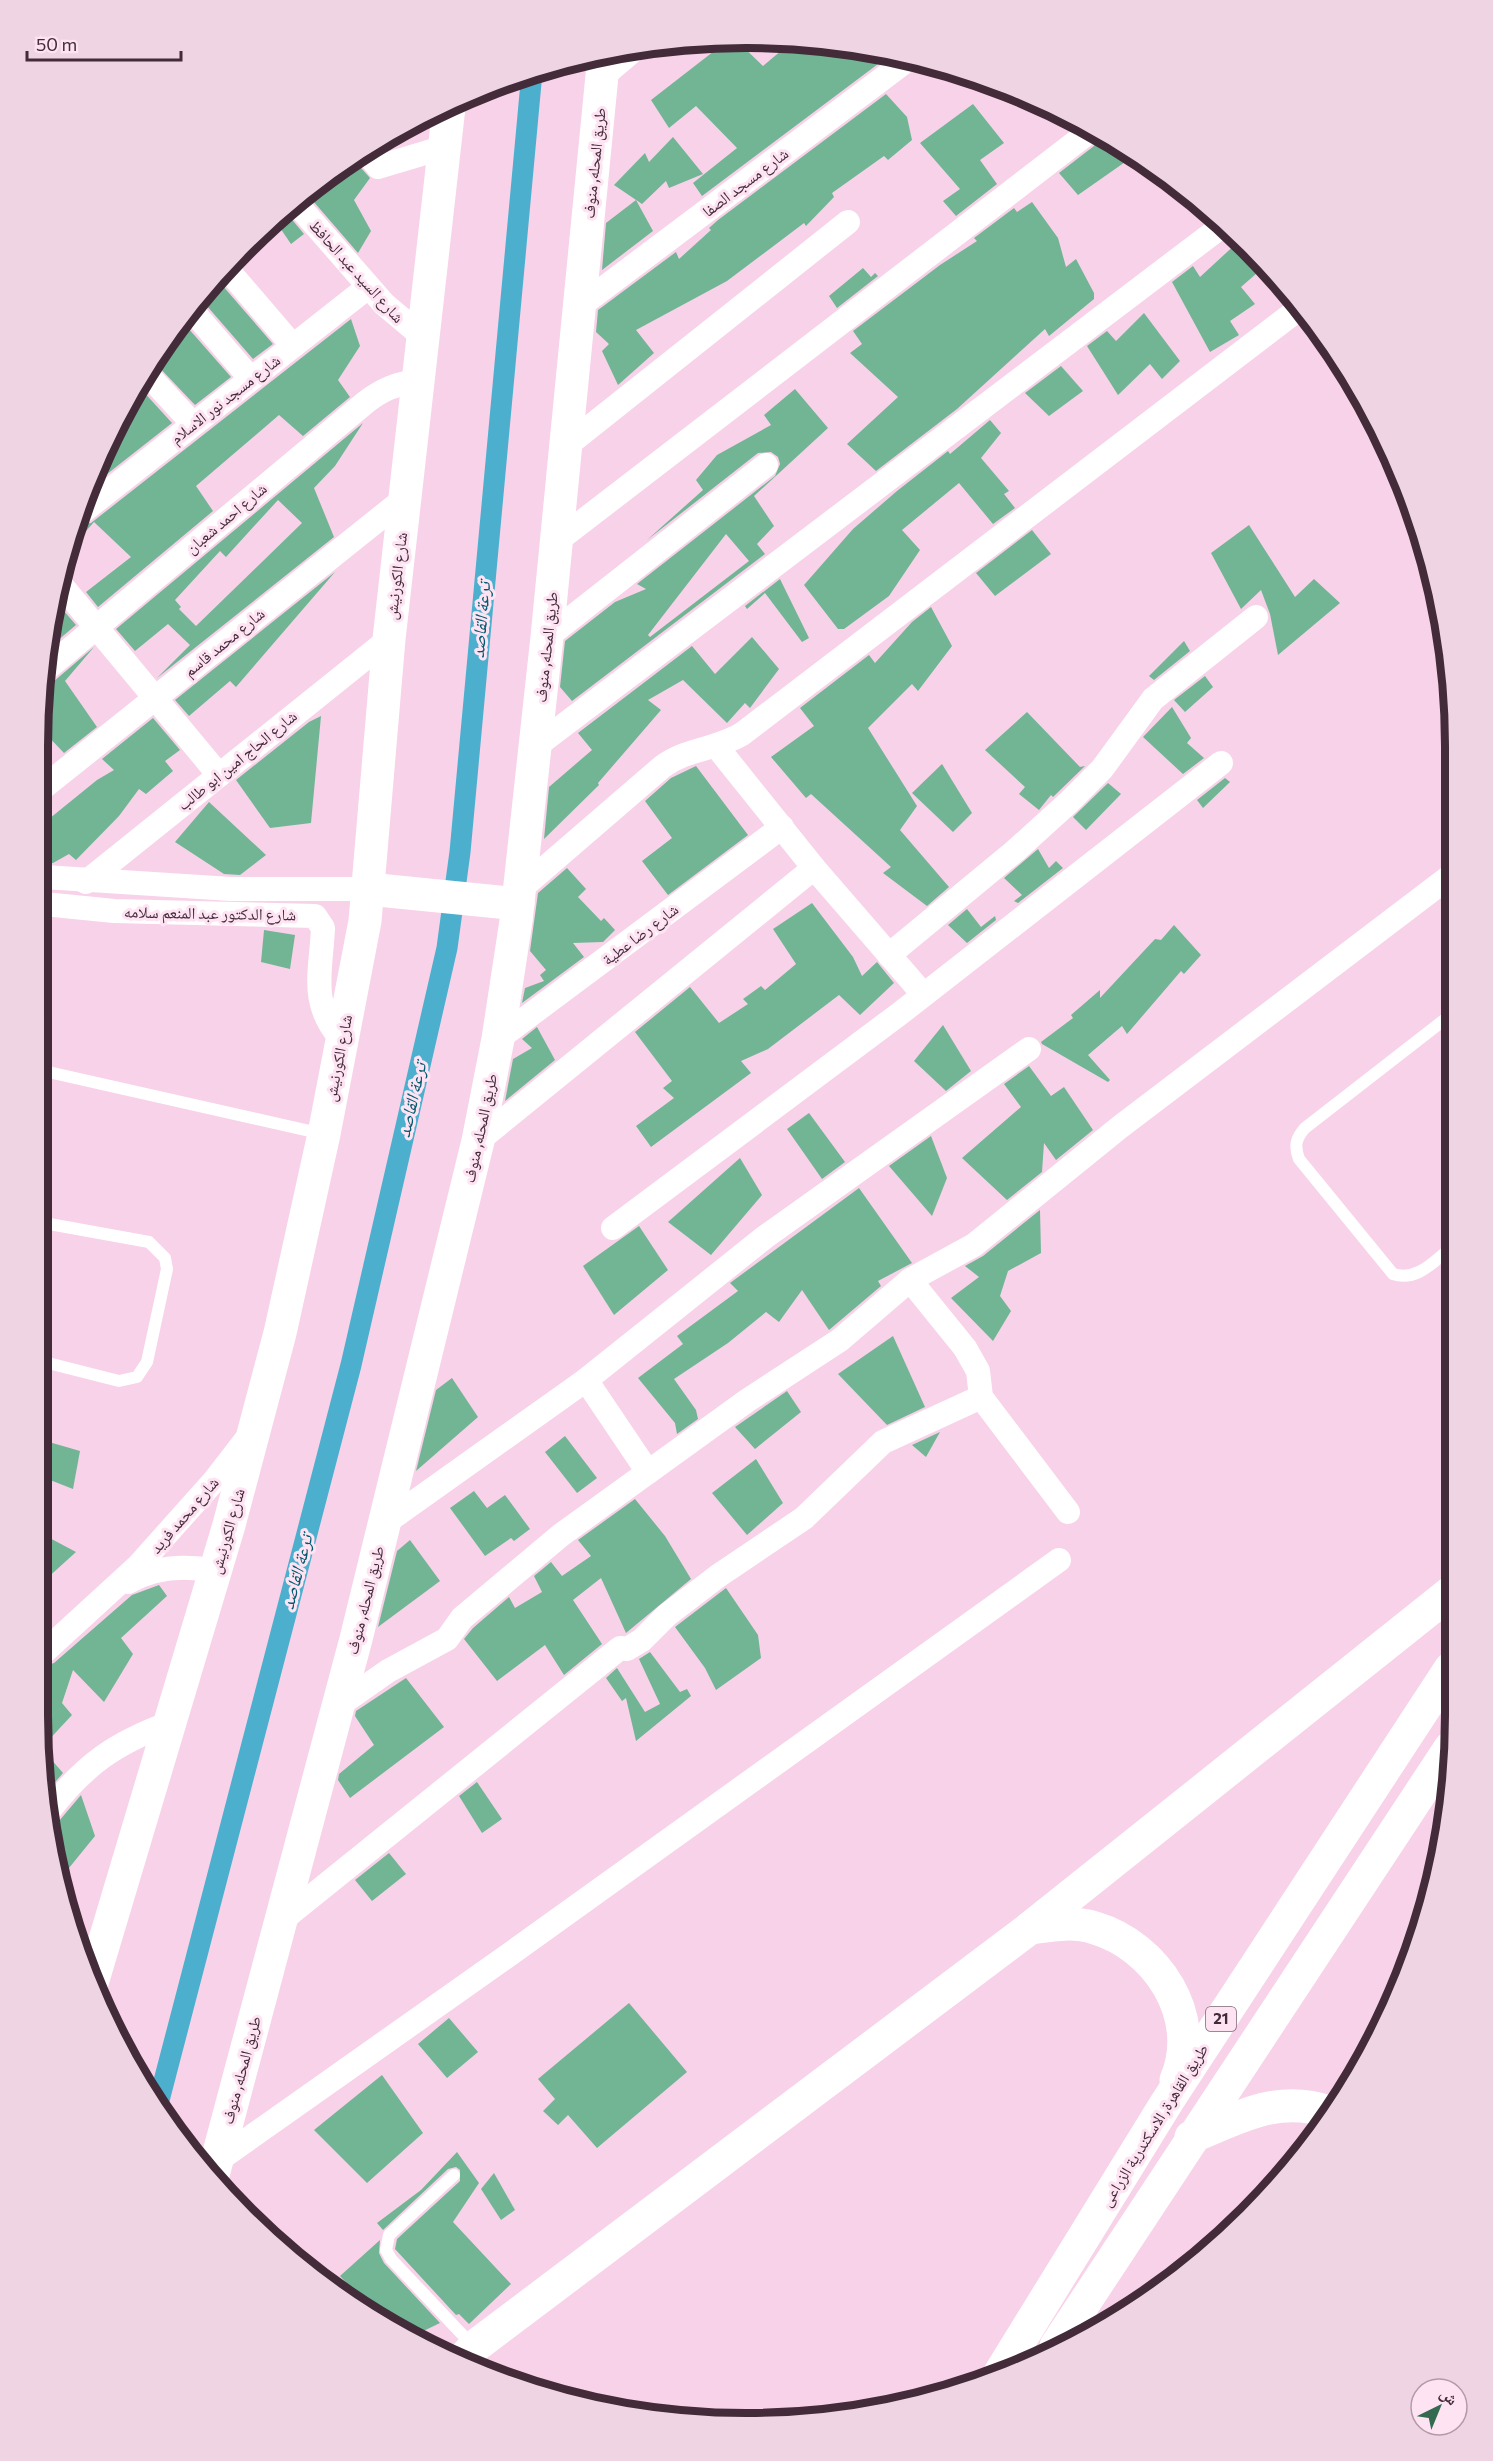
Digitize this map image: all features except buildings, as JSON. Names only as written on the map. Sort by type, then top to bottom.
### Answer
[{"type":"main road","name":"طريق المحله, منوف","points":[[215,2168],[385,1523],[478,1141],[498,1039],[518,898],[547,637],[603,65]]},
{"type":"main road","name":"شارع الكورنيش","points":[[96,1969],[215,1571],[255,1428],[303,1237],[365,921],[389,639],[447,116]]},
{"type":"main road","points":[[368,889],[518,898]]},
{"type":"main road","points":[[467,2354],[1030,1928],[1445,1597]]},
{"type":"main road","name":"طريق القاهرة, الاسكندرية الزراعى","points":[[1005,2363],[1167,2102],[1445,1676]]},
{"type":"main road","name":"21","points":[[1061,2338],[1191,2137],[1444,1757]]},
{"type":"main road","points":[[1030,1928],[1062,1923],[1093,1927],[1122,1938],[1147,1957],[1160,1974],[1179,2011],[1183,2042],[1179,2073],[1167,2102]]},
{"type":"main road","points":[[1191,2137],[1270,2106],[1290,2104],[1322,2110]]},
{"type":"street","name":"شارع مسجد الصفا","points":[[580,306],[900,65]]},
{"type":"street","points":[[557,541],[1084,136]]},
{"type":"street","points":[[371,158],[378,167],[445,147]]},
{"type":"street","name":"شارع السيد عبد الحافظ","points":[[301,209],[368,287],[400,320],[423,336]]},
{"type":"street","points":[[566,446],[848,222]]},
{"type":"street","points":[[535,747],[1216,230]]},
{"type":"street","points":[[232,275],[293,346]]},
{"type":"street","name":"شارع مسجد نور الاسلام","points":[[92,504],[368,287]]},
{"type":"street","points":[[518,898],[671,760],[691,751],[717,747],[759,721],[1294,313]]},
{"type":"street","points":[[197,316],[251,379]]},
{"type":"street","points":[[153,380],[193,424]]},
{"type":"street","name":"شارع احمد شعبان","points":[[53,663],[382,389],[417,381]]},
{"type":"street","points":[[547,637],[766,465]]},
{"type":"street","name":"شارع محمد قاسم","points":[[48,784],[405,498]]},
{"type":"street","points":[[66,591],[219,775]]},
{"type":"street","points":[[889,955],[1015,851],[1059,811],[1102,769],[1153,699],[1256,617]]},
{"type":"street","name":"شارع الحاج امين ابو طالب","points":[[86,882],[389,639]]},
{"type":"street","points":[[717,747],[814,868],[923,994]]},
{"type":"street","points":[[613,1228],[923,994],[1221,764]]},
{"type":"street","name":"شارع رضا عطية","points":[[498,1039],[782,827]]},
{"type":"street","points":[[478,1141],[814,868]]},
{"type":"street","name":"شارع الدكتور عبد المنعم سلامه","points":[[48,877],[86,882],[231,889],[368,889]]},
{"type":"street","points":[[338,1706],[388,1671],[447,1639],[462,1618],[561,1535],[748,1400],[840,1340],[910,1280],[974,1245],[1120,1127],[1445,880]]},
{"type":"street","name":"شارع الدكتور عبد المنعم سلامه","points":[[48,904],[126,912],[315,916],[323,928],[318,990],[320,1005],[329,1024],[342,1040]]},
{"type":"street","points":[[385,1523],[586,1380],[765,1237],[1029,1049]]},
{"type":"street","points":[[910,1280],[964,1348],[978,1371],[981,1397],[1068,1512]]},
{"type":"street","points":[[586,1380],[648,1472]]},
{"type":"street","points":[[281,1921],[620,1648],[627,1649],[642,1640],[667,1615],[718,1576],[804,1518],[883,1442],[981,1397]]},
{"type":"street","name":"شارع محمد فريد","points":[[48,1648],[106,1596],[170,1532],[255,1428]]},
{"type":"street","points":[[215,2168],[1059,1560]]},
{"type":"street","name":"شارع محمد فريد","points":[[106,1596],[135,1579],[167,1568],[215,1571]]},
{"type":"street","points":[[54,1804],[72,1781],[101,1756],[134,1736],[170,1723]]},
{"type":"lane","points":[[1445,1019],[1305,1128],[1296,1142],[1296,1151],[1306,1168],[1393,1274],[1401,1277],[1418,1274],[1445,1253]]},
{"type":"lane","points":[[48,1072],[324,1134]]},
{"type":"lane","points":[[48,1224],[149,1242],[165,1258],[168,1269],[147,1362],[137,1377],[119,1381],[48,1363]]},
{"type":"lane","points":[[454,2175],[389,2235],[386,2250],[467,2354]]},
{"type":"waterway","name":"ترعة القاصد","points":[[161,2094],[351,1365],[447,948],[460,852],[531,82]]}]
